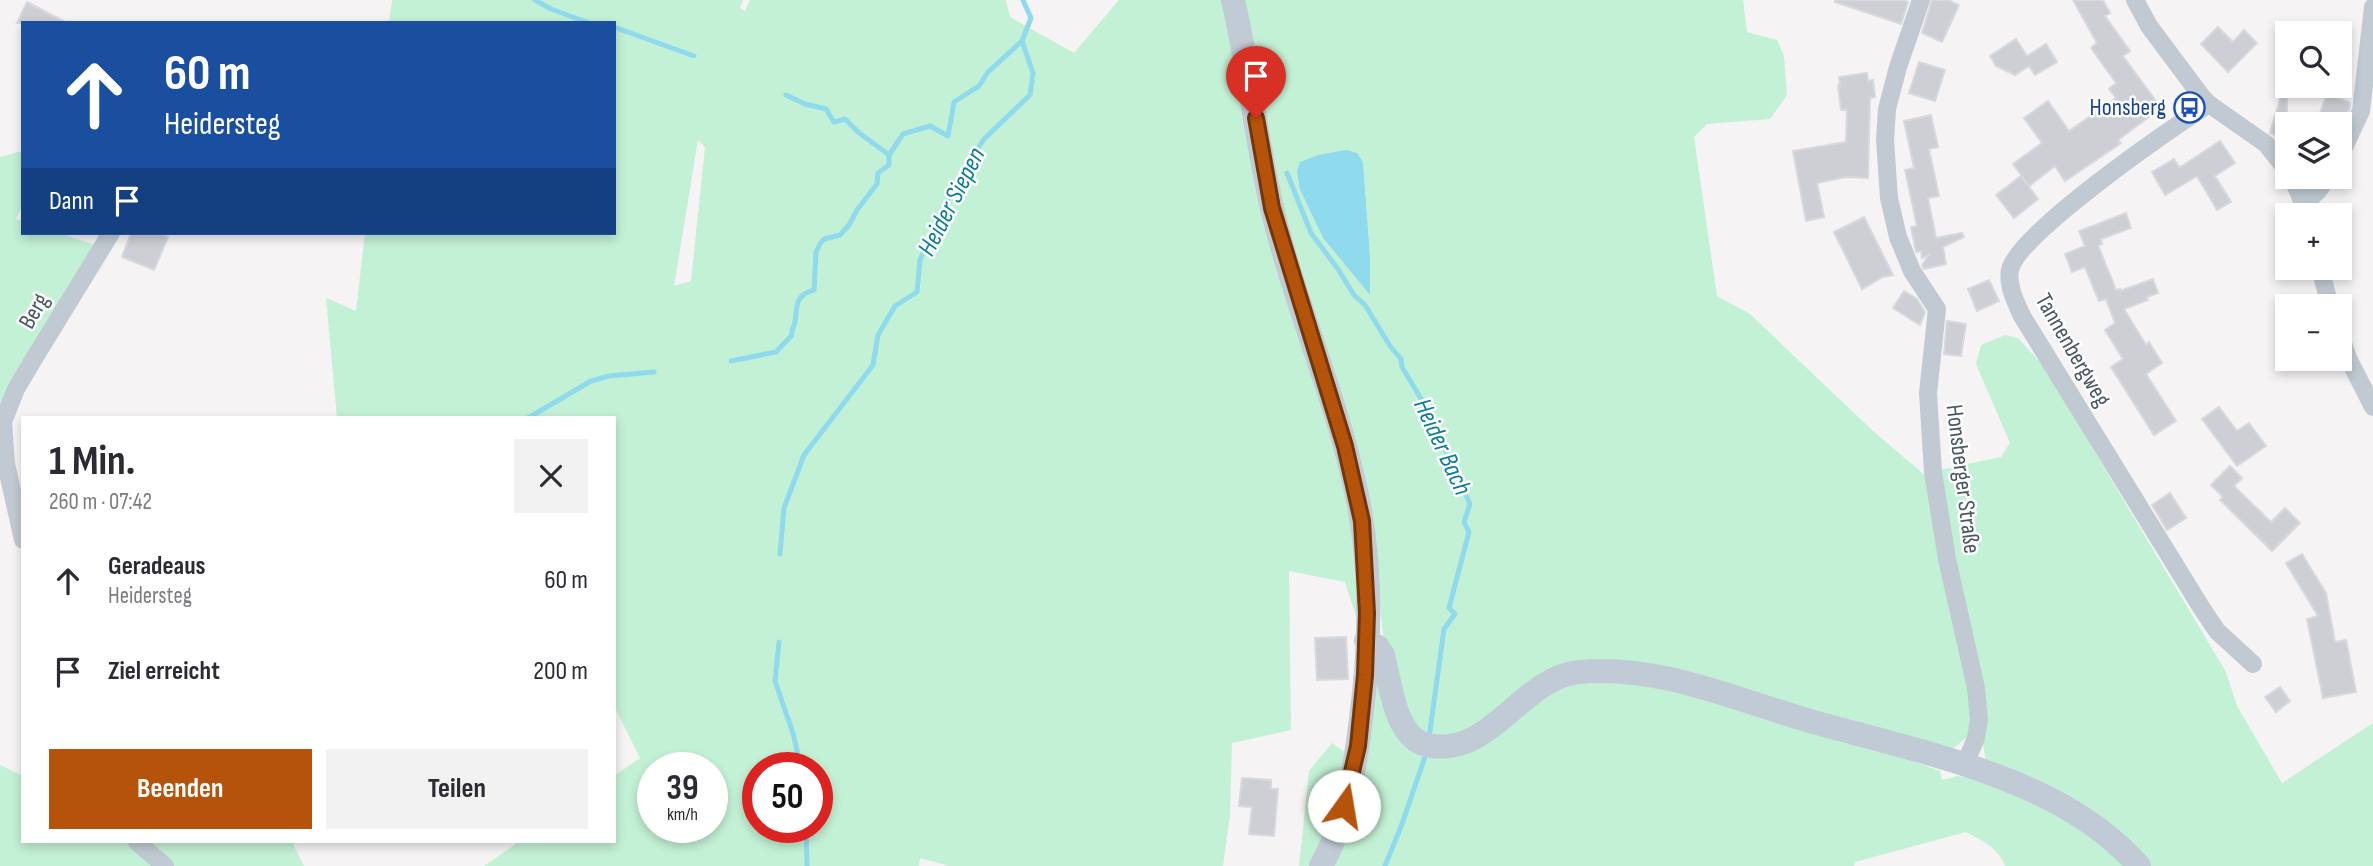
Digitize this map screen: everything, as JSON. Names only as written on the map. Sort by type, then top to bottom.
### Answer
[{"type":"main road","points":[[1233,0],[1272,208],[1355,483],[1362,521],[1366,569],[1363,706],[1358,746],[1340,822],[1321,866]]},
{"type":"main road","points":[[1366,640],[1378,647],[1384,655],[1402,725],[1409,734],[1428,745],[1459,744],[1474,739],[1536,689],[1560,677],[1580,672],[1623,673],[1684,682],[2022,786],[2065,808],[2099,830],[2139,866]]},
{"type":"street","name":"Honsberger Straße","points":[[1921,0],[1887,109],[1885,140],[1889,198],[1898,237],[1912,271],[1937,309],[1928,393],[1933,472],[1947,559],[1976,688],[1979,720],[1976,738],[1964,766]]},
{"type":"street","points":[[2135,0],[2148,26],[2209,104],[2266,144],[2275,155]]},
{"type":"street","points":[[2352,130],[2361,111],[2373,7]]},
{"type":"street","name":"Tannenbergweg","points":[[2209,104],[2130,159],[2047,225],[2015,257],[2010,271],[2010,283],[2022,316],[2201,607],[2217,631],[2253,664]]},
{"type":"street","name":"Berg","points":[[21,531],[6,464],[3,422],[22,379],[110,235]]},
{"type":"street","points":[[2352,367],[2373,407]]},
{"type":"street","points":[[138,843],[165,866]]},
{"type":"green space","points":[[392,0],[743,0],[740,8],[745,11],[750,0],[1006,0],[1010,17],[1074,53],[1119,0],[1221,0],[1292,296],[1353,522],[1360,629],[1345,582],[1289,571],[1291,730],[1232,743],[1230,815],[1223,866],[949,866],[920,858],[919,866],[484,866],[518,843],[616,843],[616,775],[637,760],[637,843],[728,843],[728,752],[637,752],[616,710],[616,416],[337,416],[326,298],[356,311],[365,235],[616,235],[616,21],[389,21]],"holes":[[[698,140],[705,147],[691,281],[674,286]]]},
{"type":"green space","points":[[1243,0],[1743,0],[1747,32],[1777,40],[1784,56],[1787,95],[1770,119],[1707,124],[1694,137],[1717,296],[1750,314],[1873,431],[1927,477],[1969,680],[1973,726],[1968,729],[1970,734],[1954,748],[1936,753],[1594,668],[1478,733],[1420,739],[1384,644],[1371,519],[1274,192]],"holes":[[[1363,162],[1370,255],[1370,295],[1323,238],[1300,190]]]},
{"type":"green space","points":[[21,152],[21,209],[16,219],[21,220],[21,235],[64,235],[95,245],[0,419],[0,157]]},
{"type":"green space","points":[[2005,335],[2018,338],[2044,367],[2226,672],[2237,706],[2282,783],[2373,723],[2373,866],[2142,866],[1986,762],[1939,470],[2001,457],[2010,443],[1976,364],[1981,345]]},
{"type":"green space","points":[[1366,640],[1397,712],[1440,746],[1544,684],[1623,673],[1843,736],[1940,771],[1942,780],[1957,776],[1975,779],[2049,807],[2128,866],[2005,866],[1994,850],[1966,832],[1855,862],[1854,866],[1299,866],[1309,771],[1332,743],[1353,758]]},
{"type":"green space","points":[[0,765],[21,775],[21,843],[133,843],[160,866],[0,866]]},
{"type":"green space","points":[[143,843],[292,843],[304,866],[169,866]]},
{"type":"water","points":[[1346,150],[1357,153],[1363,162],[1370,255],[1370,295],[1323,238],[1300,190],[1297,171],[1300,162],[1318,155]]},
{"type":"building","points":[[1835,0],[1904,0],[1908,2],[1901,24]]},
{"type":"building","points":[[1932,0],[1948,0],[1959,5],[1942,42],[1922,33]]},
{"type":"building","points":[[2073,0],[2103,0],[2110,13],[2105,16],[2130,51],[2123,56],[2161,108],[2118,140],[2121,143],[2065,181],[2055,166],[2029,186],[2013,164],[2042,143],[2024,118],[2048,101],[2069,131],[2116,98],[2109,89],[2116,83],[2091,48],[2097,43]]},
{"type":"building","points":[[27,2],[63,21],[21,21],[17,23]]},
{"type":"building","points":[[2218,27],[2233,42],[2244,30],[2257,43],[2228,72],[2201,44]]},
{"type":"building","points":[[2016,39],[2027,56],[2046,44],[2057,62],[2035,75],[2029,66],[2015,75],[1996,66],[1990,56]]},
{"type":"building","points":[[1919,62],[1945,70],[1935,101],[1909,93]]},
{"type":"building","points":[[1867,73],[1868,81],[1873,80],[1875,97],[1870,98],[1868,178],[1846,177],[1817,183],[1824,217],[1806,221],[1793,151],[1846,142],[1847,110],[1841,110],[1839,77]]},
{"type":"building","points":[[2280,98],[2287,98],[2287,112],[2276,112]]},
{"type":"building","points":[[2326,98],[2337,98],[2350,103],[2348,112],[2320,112]]},
{"type":"building","points":[[1931,115],[1938,147],[1929,149],[1939,196],[1928,198],[1936,238],[1962,233],[1964,237],[1943,247],[1946,264],[1924,269],[1922,265],[1929,255],[1922,258],[1921,251],[1916,252],[1911,227],[1917,226],[1905,170],[1914,168],[1904,121]]},
{"type":"building","points":[[2275,116],[2275,135],[2270,133]]},
{"type":"building","points":[[2220,141],[2235,163],[2215,176],[2231,202],[2217,210],[2197,176],[2165,195],[2152,172],[2174,159],[2179,167],[2182,166]]},
{"type":"building","points":[[2021,176],[2038,199],[2014,218],[1996,195]]},
{"type":"building","points":[[2126,213],[2131,228],[2101,239],[2102,244],[2098,245],[2116,290],[2153,279],[2158,293],[2124,309],[2146,345],[2149,342],[2162,363],[2146,374],[2176,421],[2154,435],[2111,367],[2123,359],[2105,330],[2115,323],[2106,299],[2099,301],[2085,267],[2072,272],[2065,254],[2085,246],[2079,231]]},
{"type":"building","points":[[1864,217],[1893,275],[1883,277],[1862,289],[1834,232]]},
{"type":"building","points":[[130,235],[168,237],[154,270],[122,257]]},
{"type":"building","points":[[1989,280],[1999,301],[1977,311],[1968,289]]},
{"type":"building","points":[[1904,291],[1917,299],[1925,312],[1920,325],[1893,308]]},
{"type":"building","points":[[1947,321],[1966,324],[1961,356],[1944,354]]},
{"type":"building","points":[[2219,407],[2237,431],[2249,423],[2266,446],[2237,466],[2202,419]]},
{"type":"building","points":[[2230,466],[2242,478],[2234,486],[2271,522],[2285,508],[2300,523],[2272,551],[2220,500],[2223,497],[2211,485]]},
{"type":"building","points":[[2170,493],[2186,518],[2167,530],[2152,505]]},
{"type":"building","points":[[2302,554],[2326,593],[2335,642],[2346,640],[2356,692],[2323,698],[2307,619],[2318,616],[2286,563]]},
{"type":"building","points":[[1346,637],[1348,679],[1317,680],[1315,638]]},
{"type":"building","points":[[2280,687],[2290,701],[2276,712],[2265,697]]},
{"type":"building","points":[[1242,778],[1271,780],[1271,789],[1278,789],[1274,836],[1249,834],[1252,807],[1239,806]]},
{"type":"waterway","points":[[535,0],[584,21]]},
{"type":"waterway","name":"Heider Siepen","points":[[780,554],[784,508],[804,455],[873,365],[878,335],[895,306],[917,292],[920,260],[936,222],[963,172],[984,139],[1030,95],[1033,73],[1022,41],[1031,18],[1023,0]]},
{"type":"waterway","points":[[616,28],[694,56]]},
{"type":"waterway","points":[[786,95],[805,104],[826,109],[834,122],[845,119],[889,155],[903,134],[930,126],[948,136],[954,102],[979,86],[988,72],[1022,41]]},
{"type":"waterway","points":[[731,361],[776,352],[792,335],[798,302],[806,293],[814,290],[816,252],[820,244],[824,239],[840,235],[849,225],[877,184],[878,173],[889,165],[889,155]]},
{"type":"waterway","name":"Heider Bach","points":[[1287,173],[1311,233],[1401,359],[1402,367],[1426,407],[1470,504],[1464,522],[1469,532],[1449,608],[1455,614],[1444,629],[1429,738]]},
{"type":"waterway","points":[[531,416],[591,381],[609,376],[654,372]]},
{"type":"waterway","name":"Heider Siepen","points":[[779,642],[775,681],[797,752]]},
{"type":"waterway","name":"Heider Bach","points":[[1385,866],[1427,751]]},
{"type":"waterway","name":"Heider Siepen","points":[[806,843],[807,866]]},
{"type":"place","name":"Honsberg","points":[[2189,107]]},
{"type":"route","points":[[1256,118],[1272,208],[1345,446],[1362,521],[1367,613],[1365,675],[1358,746],[1344,806]]}]
